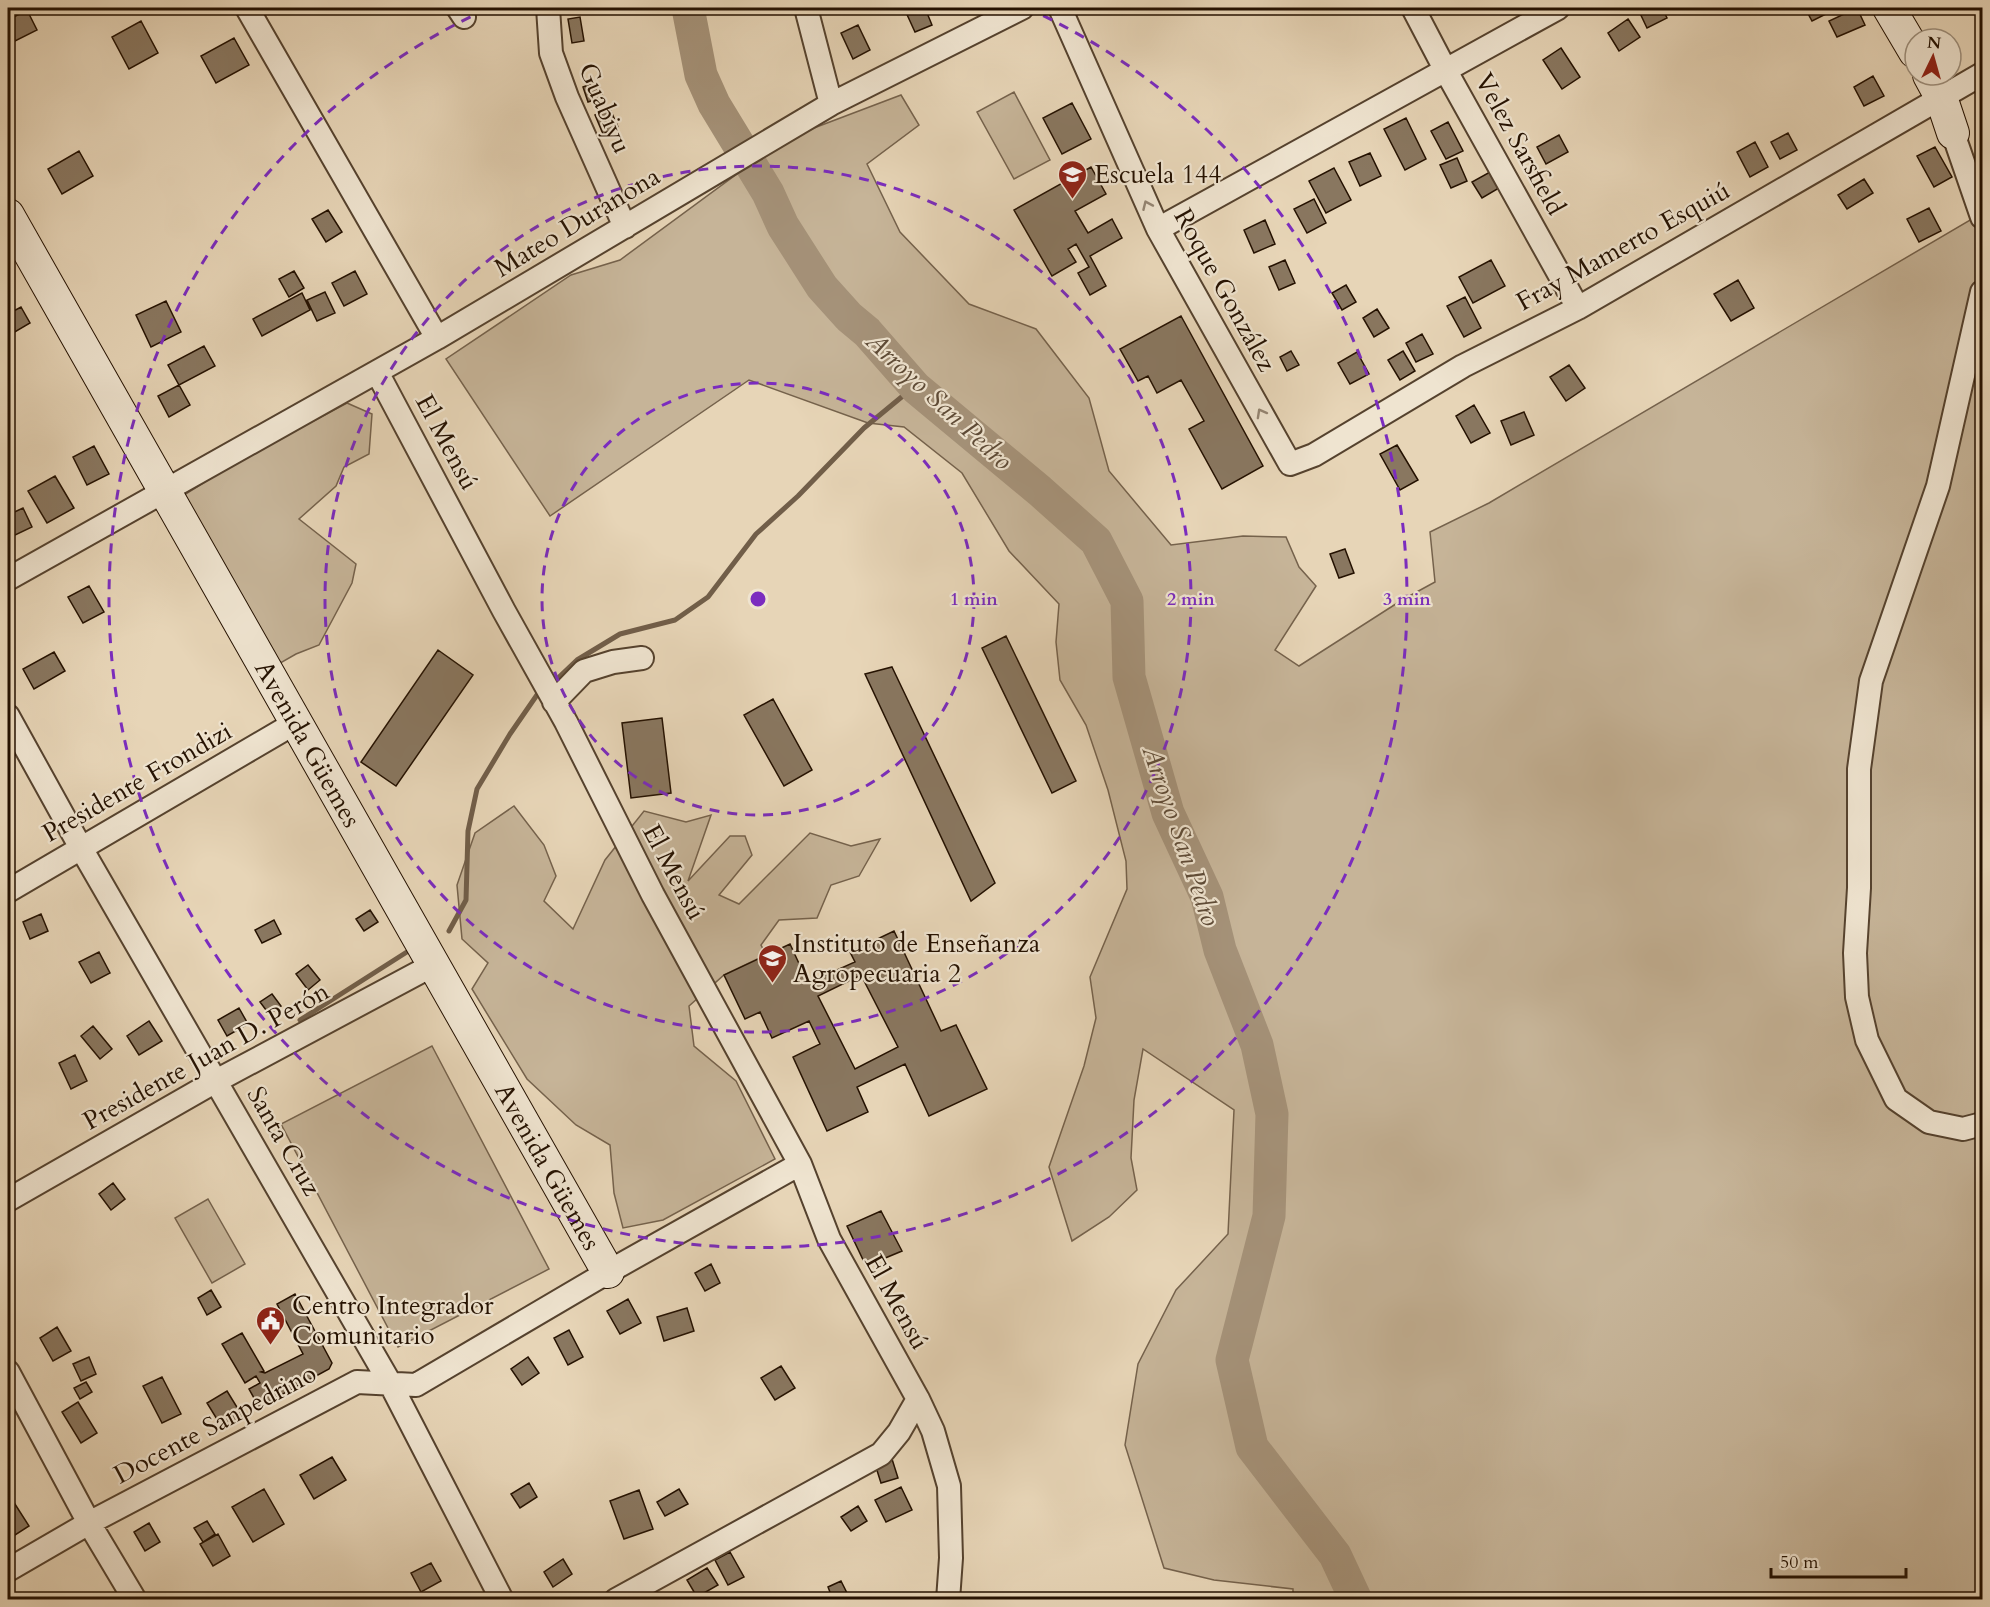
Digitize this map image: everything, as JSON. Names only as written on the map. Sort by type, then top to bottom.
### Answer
[{"type":"main road","points":[[1889,8],[1903,32]]},
{"type":"main road","points":[[1935,87],[1953,133]]},
{"type":"main road","name":"Avenida Güemes","points":[[8,215],[608,1272]]},
{"type":"street","points":[[247,8],[437,338]]},
{"type":"street","name":"Guabiyu","points":[[549,8],[551,53],[567,97],[625,227]]},
{"type":"street","points":[[806,8],[831,104]]},
{"type":"street","name":"Mateo Duranona","points":[[8,579],[437,338],[831,104],[1022,8]]},
{"type":"street","name":"Roque González","points":[[1060,8],[1158,229],[1290,464]]},
{"type":"street","name":"Velez Sarsfield","points":[[1413,8],[1578,308]]},
{"type":"street","points":[[1158,229],[1558,8]]},
{"type":"street","name":"Fray Mamerto Esquiú","points":[[1963,79],[1983,74]]},
{"type":"street","name":"Fray Mamerto Esquiú","points":[[1290,464],[1314,455],[1463,366],[1578,308],[1933,87]]},
{"type":"street","points":[[1953,133],[1983,217]]},
{"type":"street","points":[[1983,292],[1938,486],[1871,681],[1859,769],[1859,888],[1855,953],[1857,997],[1867,1040],[1896,1099],[1929,1122],[1963,1129],[1983,1124]]},
{"type":"street","name":"El Mensú","points":[[377,372],[554,702],[653,895],[800,1164],[829,1239],[918,1399],[933,1431],[950,1486],[951,1558],[948,1599]]},
{"type":"street","points":[[554,702],[584,671],[613,662],[642,658]]},
{"type":"street","name":"Santa Cruz","points":[[8,716],[81,848],[390,1383],[502,1599]]},
{"type":"street","name":"Presidente Frondizi","points":[[8,891],[295,723]]},
{"type":"street","name":"Presidente Juan D. Perón","points":[[8,1200],[216,1081],[433,965]]},
{"type":"street","name":"Docente Sanpedrino","points":[[8,1570],[89,1523],[357,1382],[416,1385],[608,1272],[800,1164]]},
{"type":"street","points":[[8,1372],[89,1523],[135,1599]]},
{"type":"street","points":[[616,1599],[881,1454],[899,1432],[918,1399]]},
{"type":"shaded area","points":[[1014,92],[1050,160],[1014,179],[977,112]]},
{"type":"shaded area","points":[[901,95],[919,125],[867,164],[900,232],[969,304],[1036,329],[1089,398],[1109,471],[1171,545],[1243,536],[1286,537],[1299,567],[1316,586],[1275,650],[1299,666],[1402,600],[1435,582],[1430,532],[1489,503],[1982,213],[1982,1599],[1293,1600],[1293,1589],[1214,1580],[1164,1568],[1125,1445],[1138,1364],[1176,1290],[1228,1234],[1234,1110],[1143,1049],[1134,1100],[1131,1158],[1137,1190],[1109,1217],[1072,1241],[1049,1167],[1084,1066],[1096,1018],[1090,977],[1127,889],[1126,861],[1108,790],[1086,725],[1060,680],[1056,642],[1059,604],[1009,551],[962,473],[904,427],[868,423],[749,380],[550,516],[446,359],[571,275],[620,260],[752,163],[806,131]]},
{"type":"shaded area","points":[[347,403],[372,414],[369,454],[344,467],[336,486],[299,519],[356,564],[352,583],[319,645],[296,654],[254,678],[162,509],[233,464]]},
{"type":"shaded area","points":[[514,806],[544,845],[556,876],[544,901],[573,929],[605,860],[644,811],[686,822],[711,815],[688,881],[730,836],[745,836],[752,855],[719,895],[739,904],[810,833],[851,846],[880,839],[859,876],[831,885],[817,918],[779,920],[761,945],[766,955],[724,975],[689,1006],[694,1046],[736,1081],[775,1159],[663,1220],[623,1228],[614,1193],[610,1145],[576,1125],[527,1079],[472,989],[488,963],[462,939],[457,885],[475,833]]},
{"type":"shaded area","points":[[432,1046],[549,1269],[398,1347],[281,1124]]},
{"type":"shaded area","points":[[208,1199],[245,1264],[212,1283],[175,1218]]},
{"type":"building","points":[[904,8],[925,8],[932,25],[915,32]]},
{"type":"building","points":[[1662,8],[1667,18],[1647,28],[1638,9]]},
{"type":"building","points":[[1805,8],[1838,8],[1812,21]]},
{"type":"building","points":[[1857,8],[1865,25],[1837,37],[1829,21]]},
{"type":"building","points":[[27,10],[37,30],[15,41],[8,27],[8,20]]},
{"type":"building","points":[[580,17],[584,41],[572,43],[568,19]]},
{"type":"building","points":[[1628,19],[1640,37],[1619,51],[1608,33]]},
{"type":"building","points":[[141,21],[158,53],[129,69],[112,37]]},
{"type":"building","points":[[858,25],[870,50],[853,59],[841,33]]},
{"type":"building","points":[[234,38],[249,65],[216,83],[201,56]]},
{"type":"building","points":[[1561,48],[1580,77],[1562,89],[1543,60]]},
{"type":"building","points":[[1873,76],[1884,96],[1864,106],[1854,87]]},
{"type":"building","points":[[597,82],[603,97],[588,102],[583,87]]},
{"type":"building","points":[[1072,103],[1091,139],[1062,154],[1043,118]]},
{"type":"building","points":[[610,109],[618,127],[603,134],[595,115]]},
{"type":"building","points":[[1406,118],[1426,159],[1405,170],[1384,129]]},
{"type":"building","points":[[1448,122],[1463,151],[1446,159],[1431,131]]},
{"type":"building","points":[[1788,133],[1797,150],[1780,159],[1771,142]]},
{"type":"building","points":[[1559,135],[1568,152],[1546,164],[1537,147]]},
{"type":"building","points":[[1755,142],[1768,167],[1750,177],[1737,152]]},
{"type":"building","points":[[1935,147],[1952,177],[1934,187],[1917,156]]},
{"type":"building","points":[[79,151],[93,176],[62,194],[48,169]]},
{"type":"building","points":[[1370,153],[1381,176],[1360,186],[1349,162]]},
{"type":"building","points":[[1457,158],[1467,181],[1451,188],[1440,165]]},
{"type":"building","points":[[1091,167],[1106,194],[1075,211],[1088,233],[1112,219],[1122,238],[1090,256],[1106,286],[1090,295],[1078,273],[1089,267],[1076,244],[1068,249],[1076,262],[1052,276],[1014,210]]},
{"type":"building","points":[[1334,168],[1351,200],[1326,213],[1309,181]]},
{"type":"building","points":[[1490,172],[1499,188],[1482,198],[1472,182]]},
{"type":"building","points":[[1864,179],[1873,193],[1847,209],[1838,195]]},
{"type":"building","points":[[1314,199],[1326,223],[1307,233],[1294,209]]},
{"type":"building","points":[[1929,208],[1941,231],[1919,242],[1907,219]]},
{"type":"building","points":[[328,210],[342,232],[326,242],[312,219]]},
{"type":"building","points":[[1265,220],[1275,244],[1254,253],[1244,230]]},
{"type":"building","points":[[1285,260],[1295,283],[1279,290],[1269,267]]},
{"type":"building","points":[[1491,260],[1505,286],[1473,303],[1459,277]]},
{"type":"building","points":[[294,271],[304,288],[289,297],[279,279]]},
{"type":"building","points":[[355,271],[367,294],[344,306],[332,283]]},
{"type":"building","points":[[1738,280],[1754,308],[1731,321],[1714,294]]},
{"type":"building","points":[[1346,285],[1356,302],[1342,310],[1332,293]]},
{"type":"building","points":[[325,292],[335,313],[317,321],[307,300]]},
{"type":"building","points":[[302,293],[310,310],[262,336],[253,319]]},
{"type":"building","points":[[1465,297],[1481,328],[1464,337],[1447,306]]},
{"type":"building","points":[[166,301],[181,332],[151,347],[136,315]]},
{"type":"building","points":[[21,307],[30,323],[8,336],[8,314]]},
{"type":"building","points":[[1377,309],[1389,328],[1374,337],[1363,318]]},
{"type":"building","points":[[1181,316],[1263,466],[1222,489],[1189,429],[1204,421],[1181,380],[1157,393],[1148,376],[1138,381],[1120,349]]},
{"type":"building","points":[[1422,334],[1433,354],[1416,362],[1406,343]]},
{"type":"building","points":[[204,346],[215,366],[179,385],[168,365]]},
{"type":"building","points":[[1291,351],[1299,365],[1287,371],[1280,357]]},
{"type":"building","points":[[1403,351],[1415,371],[1400,380],[1388,360]]},
{"type":"building","points":[[1357,352],[1369,374],[1350,384],[1338,363]]},
{"type":"building","points":[[1569,365],[1585,388],[1566,401],[1550,377]]},
{"type":"building","points":[[179,385],[190,405],[169,417],[158,396]]},
{"type":"building","points":[[1474,405],[1490,433],[1471,443],[1456,416]]},
{"type":"building","points":[[1524,412],[1534,435],[1511,445],[1501,421]]},
{"type":"building","points":[[1397,445],[1418,480],[1400,490],[1380,454]]},
{"type":"building","points":[[94,446],[109,474],[87,485],[73,457]]},
{"type":"building","points":[[55,476],[74,508],[47,523],[28,491]]},
{"type":"building","points":[[23,508],[32,527],[11,537],[8,515]]},
{"type":"building","points":[[1345,549],[1354,573],[1339,578],[1330,554]]},
{"type":"building","points":[[89,586],[104,612],[83,623],[68,597]]},
{"type":"building","points":[[1006,636],[1076,781],[1052,793],[982,648]]},
{"type":"building","points":[[438,650],[473,675],[396,786],[361,762]]},
{"type":"building","points":[[54,652],[65,671],[34,689],[23,669]]},
{"type":"building","points":[[892,667],[995,883],[971,901],[865,674]]},
{"type":"building","points":[[773,699],[812,770],[784,786],[744,715]]},
{"type":"building","points":[[662,718],[671,793],[631,798],[622,723]]},
{"type":"building","points":[[370,910],[378,922],[364,931],[356,919]]},
{"type":"building","points":[[41,914],[48,931],[30,939],[23,922]]},
{"type":"building","points":[[274,920],[281,934],[262,943],[255,930]]},
{"type":"building","points":[[894,931],[941,1031],[956,1025],[987,1089],[929,1116],[905,1064],[857,1087],[868,1112],[827,1131],[793,1057],[820,1044],[809,1021],[772,1038],[760,1012],[745,1019],[724,975],[790,944],[808,983],[855,962],[850,952]],"holes":[[[861,975],[898,1047],[855,1069],[818,996]]]},
{"type":"building","points":[[99,952],[110,973],[91,983],[79,962]]},
{"type":"building","points":[[308,965],[320,980],[308,990],[296,974]]},
{"type":"building","points":[[272,994],[281,1006],[269,1014],[260,1002]]},
{"type":"building","points":[[239,1008],[248,1024],[227,1036],[218,1020]]},
{"type":"building","points":[[149,1021],[162,1041],[139,1055],[127,1036]]},
{"type":"building","points":[[93,1026],[112,1049],[100,1059],[81,1036]]},
{"type":"building","points":[[75,1055],[87,1081],[71,1089],[59,1063]]},
{"type":"building","points":[[113,1183],[125,1199],[111,1210],[99,1194]]},
{"type":"building","points":[[881,1211],[902,1251],[866,1266],[847,1226]]},
{"type":"building","points":[[711,1264],[720,1283],[705,1291],[695,1273]]},
{"type":"building","points":[[211,1290],[221,1307],[207,1315],[198,1298]]},
{"type":"building","points":[[295,1294],[332,1363],[329,1369],[259,1407],[249,1389],[260,1383],[256,1376],[245,1383],[222,1344],[242,1333],[264,1371],[261,1372],[265,1373],[303,1354],[277,1304]]},
{"type":"building","points":[[628,1299],[641,1323],[620,1334],[607,1311]]},
{"type":"building","points":[[687,1308],[694,1331],[664,1341],[657,1317]]},
{"type":"building","points":[[57,1327],[71,1351],[53,1361],[40,1338]]},
{"type":"building","points":[[569,1330],[583,1357],[568,1365],[554,1338]]},
{"type":"building","points":[[89,1357],[96,1374],[81,1381],[73,1364]]},
{"type":"building","points":[[528,1357],[539,1373],[522,1385],[511,1369]]},
{"type":"building","points":[[781,1366],[795,1388],[775,1400],[761,1378]]},
{"type":"building","points":[[162,1377],[181,1414],[162,1423],[143,1386]]},
{"type":"building","points":[[86,1382],[92,1392],[80,1399],[74,1388]]},
{"type":"building","points":[[227,1391],[243,1417],[223,1429],[207,1403]]},
{"type":"building","points":[[78,1402],[97,1433],[81,1443],[62,1412]]},
{"type":"building","points":[[332,1457],[346,1480],[314,1499],[300,1475]]},
{"type":"building","points":[[892,1459],[898,1478],[881,1483],[875,1464]]},
{"type":"building","points":[[529,1483],[537,1497],[520,1508],[511,1494]]},
{"type":"building","points":[[901,1487],[912,1510],[886,1522],[875,1500]]},
{"type":"building","points":[[264,1489],[284,1524],[253,1542],[232,1507]]},
{"type":"building","points":[[679,1489],[688,1504],[665,1516],[657,1502]]},
{"type":"building","points":[[639,1490],[653,1529],[624,1539],[610,1501]]},
{"type":"building","points":[[13,1501],[29,1526],[12,1537],[8,1530],[8,1504]]},
{"type":"building","points":[[858,1506],[867,1521],[851,1531],[841,1517]]},
{"type":"building","points":[[207,1521],[215,1534],[203,1542],[194,1528]]},
{"type":"building","points":[[149,1523],[160,1542],[145,1551],[134,1532]]},
{"type":"building","points":[[218,1534],[230,1556],[213,1566],[200,1544]]},
{"type":"building","points":[[730,1552],[744,1577],[728,1585],[715,1560]]},
{"type":"building","points":[[563,1559],[572,1574],[553,1587],[544,1572]]},
{"type":"building","points":[[431,1563],[441,1581],[421,1592],[411,1573]]},
{"type":"building","points":[[707,1568],[718,1585],[697,1597],[687,1580]]},
{"type":"building","points":[[841,1581],[848,1595],[839,1600],[833,1600],[828,1587]]},
{"type":"building","points":[[901,1596],[918,1597],[918,1600],[901,1600]]},
{"type":"waterway","name":"Arroyo San Pedro","points":[[688,8],[701,75],[714,104],[768,193],[783,226],[822,287],[849,317],[867,332],[916,388],[1040,491],[1096,541],[1127,601],[1129,677],[1168,813],[1207,897],[1220,950],[1257,1045],[1272,1114],[1269,1216],[1232,1360],[1252,1447],[1335,1555],[1356,1600]]},
{"type":"waterway","points":[[557,679],[577,660],[620,634],[675,620],[708,597],[756,534],[798,496],[864,428],[916,388]]},
{"type":"waterway","points":[[449,931],[466,900],[468,831],[477,789],[510,734],[539,692]]},
{"type":"waterway","points":[[300,1020],[410,950]]},
{"type":"place","name":"Escuela 144","points":[[1073,200]]},
{"type":"place","name":"Instituto de Enseñanza Agropecuaria 2","points":[[772,984]]},
{"type":"place","name":"Centro Integrador Comunitario","points":[[271,1346]]}]
